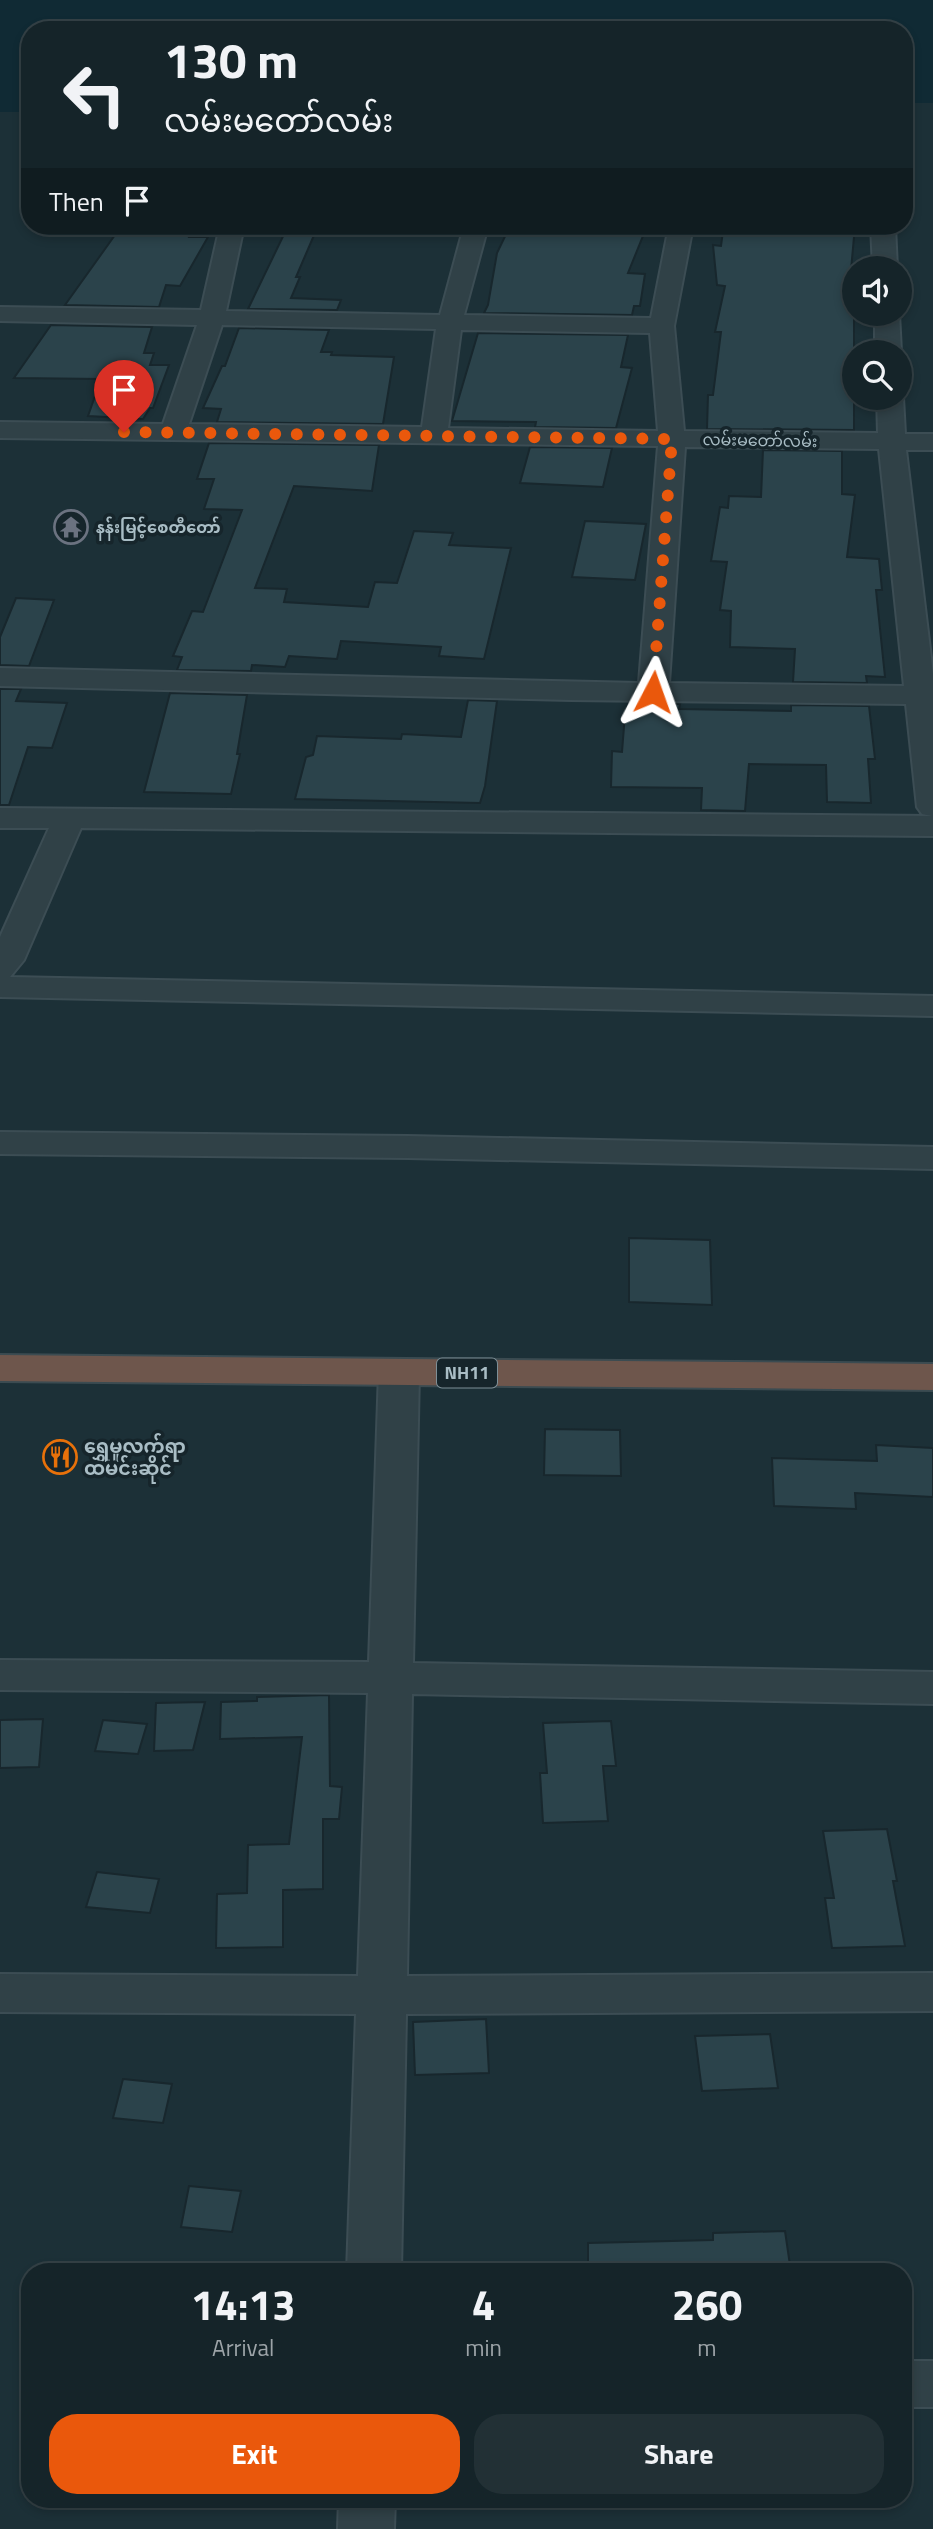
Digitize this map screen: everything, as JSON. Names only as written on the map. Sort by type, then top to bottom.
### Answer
[{"type":"highway","name":"NH11","points":[[0,1368],[933,1377]]},
{"type":"street","points":[[173,432],[212,318],[230,235]]},
{"type":"street","points":[[434,436],[450,322],[473,235]]},
{"type":"street","points":[[653,692],[672,439],[662,327],[679,235]]},
{"type":"street","points":[[883,235],[884,256]]},
{"type":"street","points":[[0,314],[662,327]]},
{"type":"street","points":[[891,410],[933,807]]},
{"type":"street","name":"လမ်းမတော်လမ်း","points":[[0,430],[933,442]]},
{"type":"street","points":[[0,677],[653,692],[921,695]]},
{"type":"street","points":[[0,818],[933,825]]},
{"type":"street","points":[[0,969],[7,960],[69,818]]},
{"type":"street","points":[[0,986],[933,1006]]},
{"type":"street","points":[[0,1143],[408,1147],[933,1158]]},
{"type":"street","points":[[374,2263],[399,1372]]},
{"type":"street","points":[[0,1675],[391,1678],[933,1688]]},
{"type":"street","points":[[0,1993],[382,1995],[933,1992]]},
{"type":"street","points":[[912,2384],[933,2384]]},
{"type":"street","points":[[366,2529],[367,2508]]},
{"type":"water","points":[[0,0],[933,0],[933,103],[913,103],[913,21],[21,21],[21,112],[0,112]]},
{"type":"building","points":[[115,235],[208,237],[180,286],[166,285],[159,307],[65,305]]},
{"type":"building","points":[[284,235],[314,235],[296,277],[300,277],[291,298],[341,300],[337,310],[248,309]]},
{"type":"building","points":[[506,235],[643,235],[628,273],[645,274],[640,306],[634,306],[632,315],[484,313],[488,305],[497,253]]},
{"type":"building","points":[[722,235],[854,235],[852,256],[842,256],[842,326],[854,326],[854,340],[842,340],[842,410],[854,410],[854,430],[707,429],[708,395],[713,395],[721,332],[715,332],[725,286],[717,285],[713,245],[721,246]]},
{"type":"building","points":[[51,325],[152,327],[144,353],[154,353],[150,365],[169,365],[153,408],[150,408],[143,419],[88,416],[101,379],[14,378]]},
{"type":"building","points":[[239,328],[329,330],[321,352],[332,352],[331,355],[394,357],[383,424],[217,422],[221,409],[203,408],[222,366],[225,366]]},
{"type":"building","points":[[478,333],[628,335],[621,367],[632,368],[616,428],[535,427],[536,422],[452,421]]},
{"type":"building","points":[[209,443],[379,445],[372,491],[294,486],[255,588],[287,589],[284,602],[368,607],[375,582],[397,583],[414,531],[453,533],[449,545],[511,548],[484,659],[439,656],[441,647],[341,641],[337,659],[289,656],[285,667],[252,665],[251,671],[177,670],[182,657],[173,656],[192,611],[203,612],[242,510],[204,509],[214,479],[197,479]]},
{"type":"building","points":[[530,447],[612,448],[603,487],[520,483]]},
{"type":"building","points":[[763,450],[842,451],[842,494],[855,495],[847,557],[879,559],[882,590],[876,590],[885,677],[866,676],[867,683],[793,682],[795,649],[730,647],[731,611],[720,610],[727,562],[711,561],[720,507],[728,508],[729,496],[761,497]]},
{"type":"building","points":[[585,521],[646,524],[635,580],[572,577]]},
{"type":"building","points":[[16,598],[54,600],[29,666],[0,665],[0,637]]},
{"type":"building","points":[[0,689],[21,689],[16,701],[67,703],[52,748],[28,747],[9,805],[0,805]]},
{"type":"building","points":[[170,693],[247,695],[237,754],[240,754],[231,794],[144,792]]},
{"type":"building","points":[[468,700],[497,701],[485,786],[480,803],[295,799],[306,757],[313,755],[317,736],[401,739],[402,734],[461,737]]},
{"type":"building","points":[[639,703],[680,704],[679,709],[791,711],[791,705],[869,706],[875,759],[868,759],[871,803],[827,802],[826,765],[749,764],[745,811],[701,810],[702,788],[611,787],[612,751],[622,752],[625,714],[637,715]]},
{"type":"building","points":[[629,1238],[710,1240],[712,1305],[629,1302]]},
{"type":"building","points":[[545,1429],[620,1430],[621,1476],[544,1475]]},
{"type":"building","points":[[876,1445],[933,1448],[933,1497],[855,1493],[856,1509],[774,1506],[772,1458],[877,1461]]},
{"type":"building","points":[[329,1695],[330,1786],[342,1787],[339,1819],[323,1819],[323,1889],[283,1890],[283,1947],[216,1948],[217,1894],[247,1893],[248,1845],[289,1844],[302,1737],[220,1739],[221,1702],[257,1701],[257,1697]]},
{"type":"building","points":[[205,1702],[193,1750],[154,1751],[156,1703]]},
{"type":"building","points":[[43,1719],[39,1767],[0,1768],[0,1720]]},
{"type":"building","points":[[103,1720],[147,1724],[138,1754],[95,1751]]},
{"type":"building","points":[[611,1721],[616,1766],[603,1766],[608,1821],[543,1823],[540,1773],[547,1773],[543,1723]]},
{"type":"building","points":[[887,1829],[905,1946],[832,1948],[825,1898],[834,1898],[823,1831]]},
{"type":"building","points":[[97,1872],[159,1879],[150,1913],[86,1907]]},
{"type":"building","points":[[486,2019],[489,2073],[415,2075],[413,2022]]},
{"type":"building","points":[[770,2034],[778,2088],[702,2091],[695,2036]]},
{"type":"building","points":[[123,2079],[172,2084],[163,2123],[113,2118]]},
{"type":"building","points":[[189,2186],[241,2191],[232,2232],[181,2227]]},
{"type":"building","points":[[785,2231],[790,2263],[588,2263],[588,2243],[713,2240],[713,2233]]},
{"type":"place","name":"နန်းမြင့်စေတီတော်","points":[[71,527]]},
{"type":"place","name":"ရွှေမူလက်ရာ ထမင်းဆိုင်","points":[[60,1457]]},
{"type":"route","points":[[124,432],[672,439],[653,692]]}]
